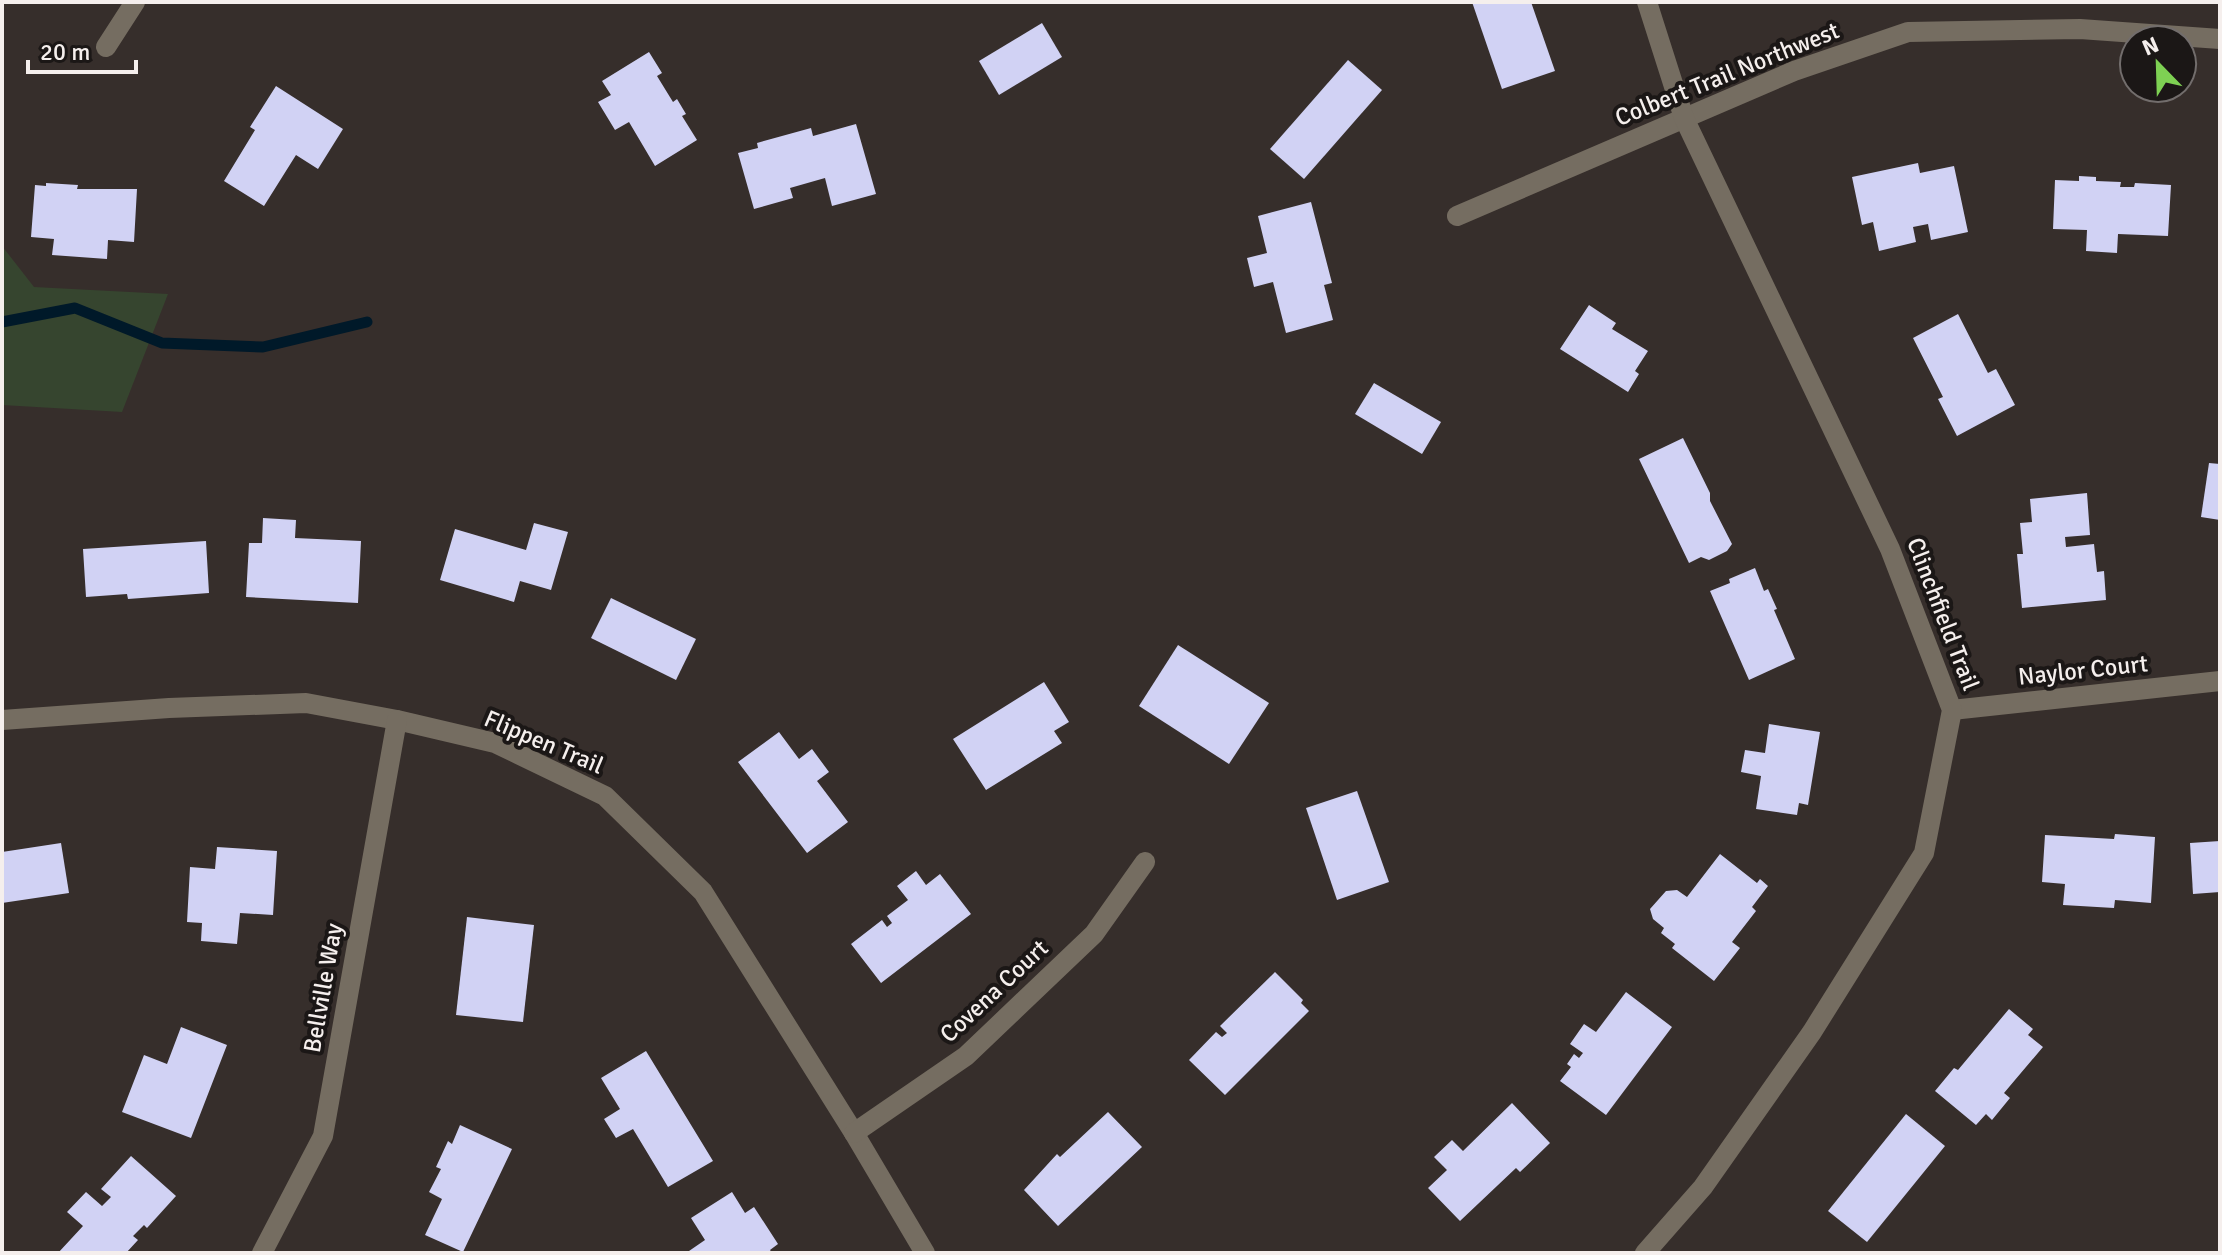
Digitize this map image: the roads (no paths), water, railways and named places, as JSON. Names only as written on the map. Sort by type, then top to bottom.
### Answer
[{"type":"street","points":[[106,47],[135,2]]},
{"type":"street","name":"Clinchfield Trail","points":[[1645,1253],[1703,1187],[1812,1032],[1924,853],[1952,710],[1890,549],[1684,118],[1647,2]]},
{"type":"street","name":"Colbert Trail Northwest","points":[[1457,216],[1794,71],[1908,32],[2080,29],[2220,39]]},
{"type":"street","name":"Naylor Court","points":[[1952,710],[2220,681]]},
{"type":"street","name":"Flippen Trail","points":[[2,720],[169,708],[306,703],[495,743],[605,796],[703,892],[925,1253]]},
{"type":"street","name":"Bellville Way","points":[[262,1253],[323,1136],[397,720]]},
{"type":"street","name":"Covena Court","points":[[854,1133],[966,1056],[1094,934],[1145,862]]},
{"type":"waterway","points":[[2,322],[75,308],[162,343],[263,347],[367,322]]}]
